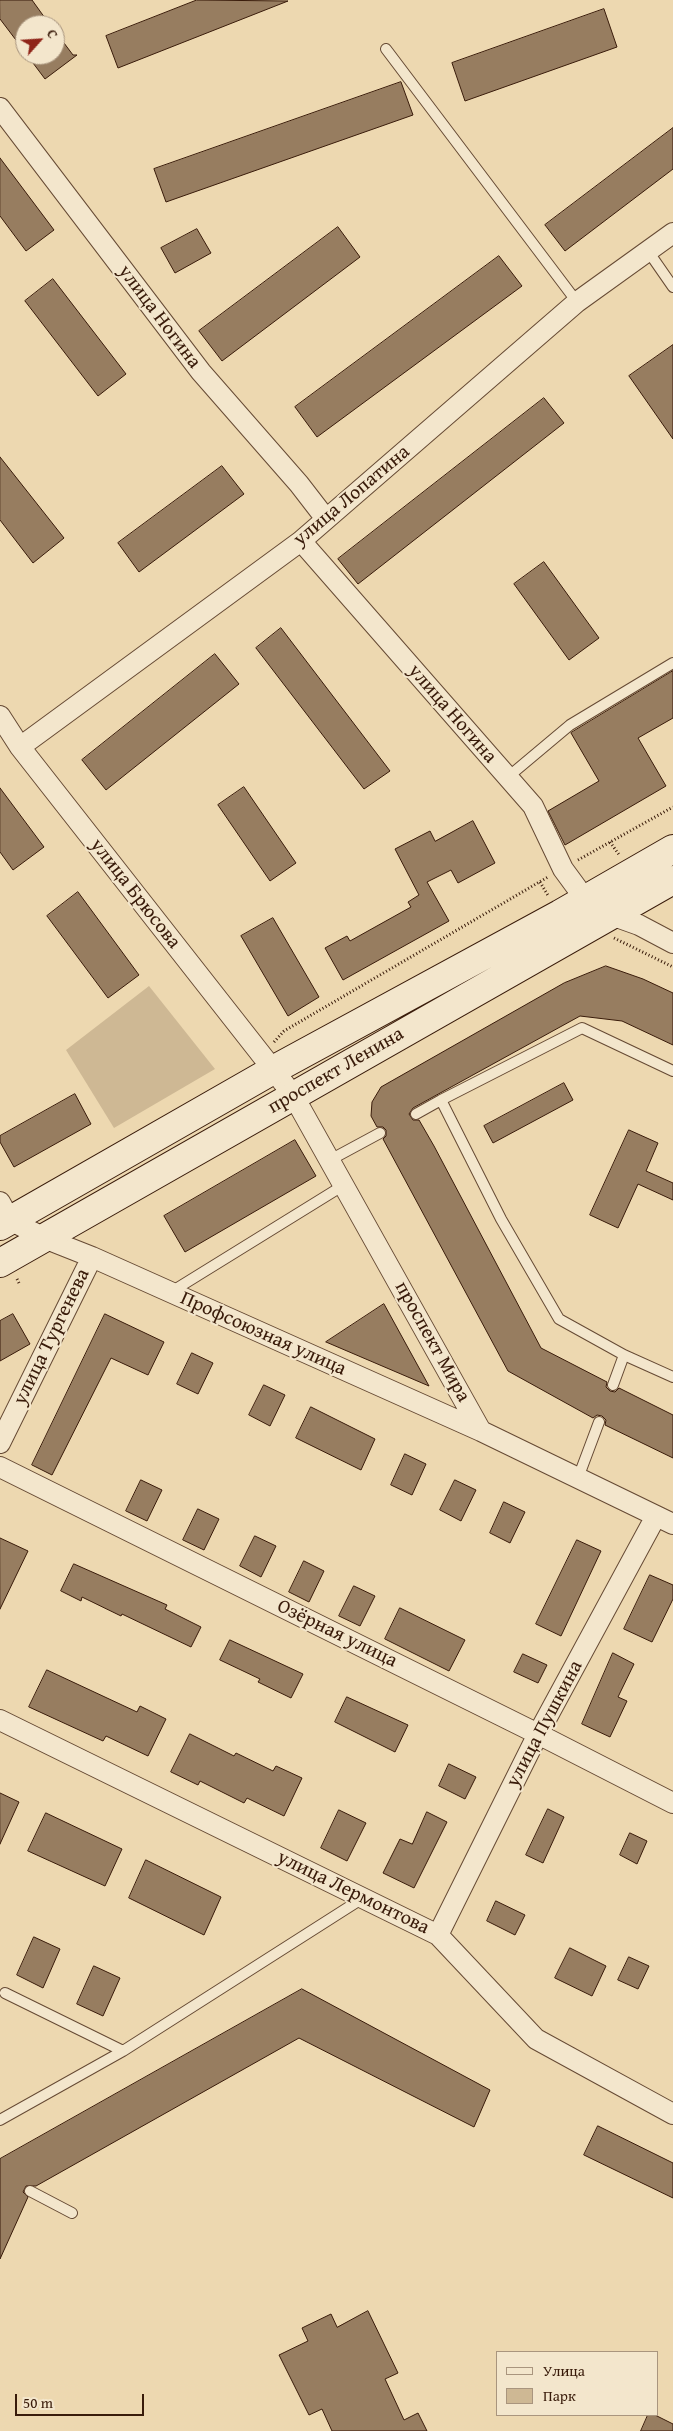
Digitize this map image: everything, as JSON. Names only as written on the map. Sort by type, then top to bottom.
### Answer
[{"type":"main road","name":"проспект Ленина","points":[[3,1216],[267,1063],[585,900],[673,849]]},
{"type":"main road","name":"проспект Ленина","points":[[0,1263],[294,1095],[612,926],[673,880]]},
{"type":"street","name":"улица Ногина","points":[[0,108],[201,372],[299,484],[326,519]]},
{"type":"street","name":"улица Лопатина","points":[[20,747],[301,541],[577,302],[673,234]]},
{"type":"street","name":"улица Ногина","points":[[301,541],[533,806],[564,868],[585,900]]},
{"type":"street","name":"улица Брюсова","points":[[0,716],[20,747],[267,1063]]},
{"type":"street","points":[[585,900],[612,926],[639,926],[673,943]]},
{"type":"street","name":"проспект Мира","points":[[267,1063],[294,1095],[481,1431]]},
{"type":"street","name":"Профсоюзная улица","points":[[3,1216],[44,1238],[92,1256],[481,1431]]},
{"type":"street","name":"улица Тургенева","points":[[0,1444],[92,1256]]},
{"type":"street","points":[[481,1431],[665,1520]]},
{"type":"street","name":"Озёрная улица","points":[[0,1467],[673,1803]]},
{"type":"street","name":"улица Пушкина","points":[[438,1934],[538,1734],[665,1520]]},
{"type":"street","name":"улица Лермонтова","points":[[0,1720],[438,1934],[536,2039],[673,2114]]},
{"type":"lane","points":[[386,49],[577,302]]},
{"type":"lane","points":[[648,251],[673,287]]},
{"type":"lane","points":[[508,777],[570,725],[673,662]]},
{"type":"lane","points":[[416,1114],[468,1084],[582,1028],[673,1071]]},
{"type":"lane","points":[[441,1100],[501,1219],[559,1319],[624,1355],[673,1377]]},
{"type":"lane","points":[[330,1160],[380,1133]]},
{"type":"lane","points":[[170,1292],[344,1185]]},
{"type":"lane","points":[[613,1385],[624,1355]]},
{"type":"lane","points":[[578,1478],[599,1422]]},
{"type":"lane","points":[[0,2120],[122,2051],[363,1898]]},
{"type":"lane","points":[[5,1993],[122,2051]]},
{"type":"lane","points":[[30,2191],[72,2213]]},
{"type":"path","points":[[267,1063],[284,1031],[564,868],[673,807]]},
{"type":"path","points":[[612,926],[673,967]]},
{"type":"green space","points":[[149,986],[215,1069],[114,1128],[66,1050]]},
{"type":"building","points":[[0,0],[32,0],[43,15],[15,15],[15,39],[0,19]]},
{"type":"building","points":[[197,0],[288,1],[118,68],[106,36]]},
{"type":"building","points":[[604,9],[617,47],[465,101],[452,63]]},
{"type":"building","points":[[65,44],[73,55],[77,55],[65,64]]},
{"type":"building","points":[[34,65],[64,65],[45,79]]},
{"type":"building","points":[[401,82],[413,115],[166,202],[154,169]]},
{"type":"building","points":[[673,128],[673,169],[565,251],[545,225]]},
{"type":"building","points":[[0,158],[54,230],[26,251],[0,216]]},
{"type":"building","points":[[338,227],[360,257],[222,361],[199,331]]},
{"type":"building","points":[[197,229],[211,253],[175,273],[161,248]]},
{"type":"building","points":[[499,256],[522,286],[317,437],[295,407]]},
{"type":"building","points":[[53,279],[126,374],[98,396],[25,301]]},
{"type":"building","points":[[673,345],[673,439],[629,376]]},
{"type":"building","points":[[544,398],[564,423],[358,584],[338,559]]},
{"type":"building","points":[[0,457],[64,538],[33,563],[0,520]]},
{"type":"building","points":[[222,466],[244,494],[139,572],[118,543]]},
{"type":"building","points":[[544,562],[599,638],[569,660],[514,584]]},
{"type":"building","points":[[281,628],[390,771],[364,789],[256,648]]},
{"type":"building","points":[[215,654],[239,684],[106,790],[82,760]]},
{"type":"building","points":[[673,671],[673,718],[638,738],[666,786],[565,845],[548,811],[599,781],[571,733]]},
{"type":"building","points":[[244,787],[296,863],[270,881],[218,805]]},
{"type":"building","points":[[0,788],[44,847],[13,870],[0,852]]},
{"type":"building","points":[[473,821],[495,863],[458,883],[451,870],[427,882],[449,921],[343,980],[325,948],[347,936],[350,941],[411,907],[408,902],[419,895],[395,849],[430,831],[435,841]]},
{"type":"building","points":[[78,892],[139,975],[108,998],[47,916]]},
{"type":"building","points":[[273,918],[319,997],[288,1016],[241,936]]},
{"type":"building","points":[[606,966],[643,979],[673,993],[673,1045],[622,1021],[580,1016],[413,1108],[409,1114],[413,1120],[419,1120],[434,1146],[541,1348],[607,1382],[606,1387],[610,1391],[615,1392],[619,1388],[673,1415],[673,1458],[605,1425],[606,1420],[602,1416],[597,1415],[593,1418],[508,1371],[383,1139],[386,1136],[386,1130],[383,1127],[377,1127],[371,1116],[372,1102],[381,1087],[564,983]]},
{"type":"building","points":[[564,1083],[573,1100],[493,1143],[484,1126]]},
{"type":"building","points":[[75,1094],[91,1124],[14,1167],[0,1142],[0,1136]]},
{"type":"building","points":[[629,1130],[658,1143],[646,1171],[673,1183],[673,1200],[638,1184],[618,1228],[590,1215]]},
{"type":"building","points":[[295,1140],[316,1176],[185,1252],[164,1216]]},
{"type":"building","points":[[384,1304],[429,1386],[326,1342]]},
{"type":"building","points":[[13,1314],[30,1344],[0,1361],[0,1321]]},
{"type":"building","points":[[105,1314],[164,1342],[148,1375],[111,1358],[52,1475],[32,1465]]},
{"type":"building","points":[[192,1353],[213,1363],[198,1394],[177,1384]]},
{"type":"building","points":[[264,1385],[285,1395],[270,1426],[249,1415]]},
{"type":"building","points":[[311,1407],[375,1439],[361,1470],[296,1438]]},
{"type":"building","points":[[405,1454],[426,1464],[412,1495],[391,1485]]},
{"type":"building","points":[[141,1480],[162,1490],[147,1521],[126,1511]]},
{"type":"building","points":[[455,1480],[476,1490],[461,1521],[440,1510]]},
{"type":"building","points":[[504,1502],[525,1512],[510,1543],[490,1533]]},
{"type":"building","points":[[198,1509],[219,1519],[204,1550],[183,1540]]},
{"type":"building","points":[[255,1536],[276,1546],[261,1577],[240,1566]]},
{"type":"building","points":[[0,1538],[28,1551],[0,1609]]},
{"type":"building","points":[[577,1540],[601,1551],[561,1636],[536,1624]]},
{"type":"building","points":[[304,1561],[324,1571],[309,1602],[289,1592]]},
{"type":"building","points":[[74,1564],[167,1605],[165,1609],[201,1627],[191,1647],[122,1614],[121,1616],[82,1597],[81,1601],[61,1591]]},
{"type":"building","points":[[650,1575],[673,1585],[673,1599],[652,1642],[624,1629]]},
{"type":"building","points":[[354,1586],[375,1596],[360,1626],[339,1616]]},
{"type":"building","points":[[400,1608],[465,1640],[449,1671],[385,1639]]},
{"type":"building","points":[[230,1640],[303,1674],[291,1698],[258,1682],[260,1679],[220,1660]]},
{"type":"building","points":[[613,1653],[634,1664],[618,1697],[627,1701],[610,1737],[582,1724]]},
{"type":"building","points":[[523,1654],[547,1665],[538,1683],[514,1672]]},
{"type":"building","points":[[47,1670],[137,1712],[140,1706],[166,1719],[148,1756],[106,1736],[103,1741],[29,1707]]},
{"type":"building","points":[[347,1697],[408,1725],[395,1752],[335,1722]]},
{"type":"building","points":[[190,1734],[234,1756],[236,1753],[273,1771],[276,1766],[302,1778],[284,1816],[247,1798],[244,1803],[200,1781],[198,1785],[171,1772]]},
{"type":"building","points":[[449,1764],[476,1777],[465,1799],[439,1786]]},
{"type":"building","points":[[0,1793],[19,1802],[0,1844]]},
{"type":"building","points":[[548,1809],[564,1817],[543,1863],[526,1855]]},
{"type":"building","points":[[339,1810],[366,1823],[347,1861],[321,1848]]},
{"type":"building","points":[[427,1812],[447,1822],[414,1888],[383,1873],[400,1839],[412,1844]]},
{"type":"building","points":[[46,1813],[122,1849],[105,1886],[28,1851]]},
{"type":"building","points":[[630,1833],[647,1841],[637,1864],[620,1855]]},
{"type":"building","points":[[146,1860],[221,1897],[204,1935],[129,1898]]},
{"type":"building","points":[[496,1901],[525,1915],[515,1935],[487,1921]]},
{"type":"building","points":[[34,1937],[60,1949],[43,1988],[17,1975]]},
{"type":"building","points":[[570,1948],[606,1966],[592,1996],[555,1978]]},
{"type":"building","points":[[629,1957],[649,1966],[638,1989],[618,1980]]},
{"type":"building","points":[[94,1966],[120,1978],[103,2016],[77,2004]]},
{"type":"building","points":[[302,1989],[490,2090],[474,2127],[299,2038],[36,2186],[26,2186],[23,2192],[28,2197],[0,2259],[0,2159]]},
{"type":"building","points":[[598,2126],[673,2163],[673,2198],[584,2155]]},
{"type":"building","points":[[368,2311],[398,2373],[385,2379],[404,2420],[418,2413],[427,2431],[332,2431],[322,2409],[309,2415],[279,2355],[308,2341],[302,2328],[331,2314],[337,2327]]},
{"type":"building","points":[[648,2416],[657,2416],[673,2424],[673,2431],[641,2431]]}]
